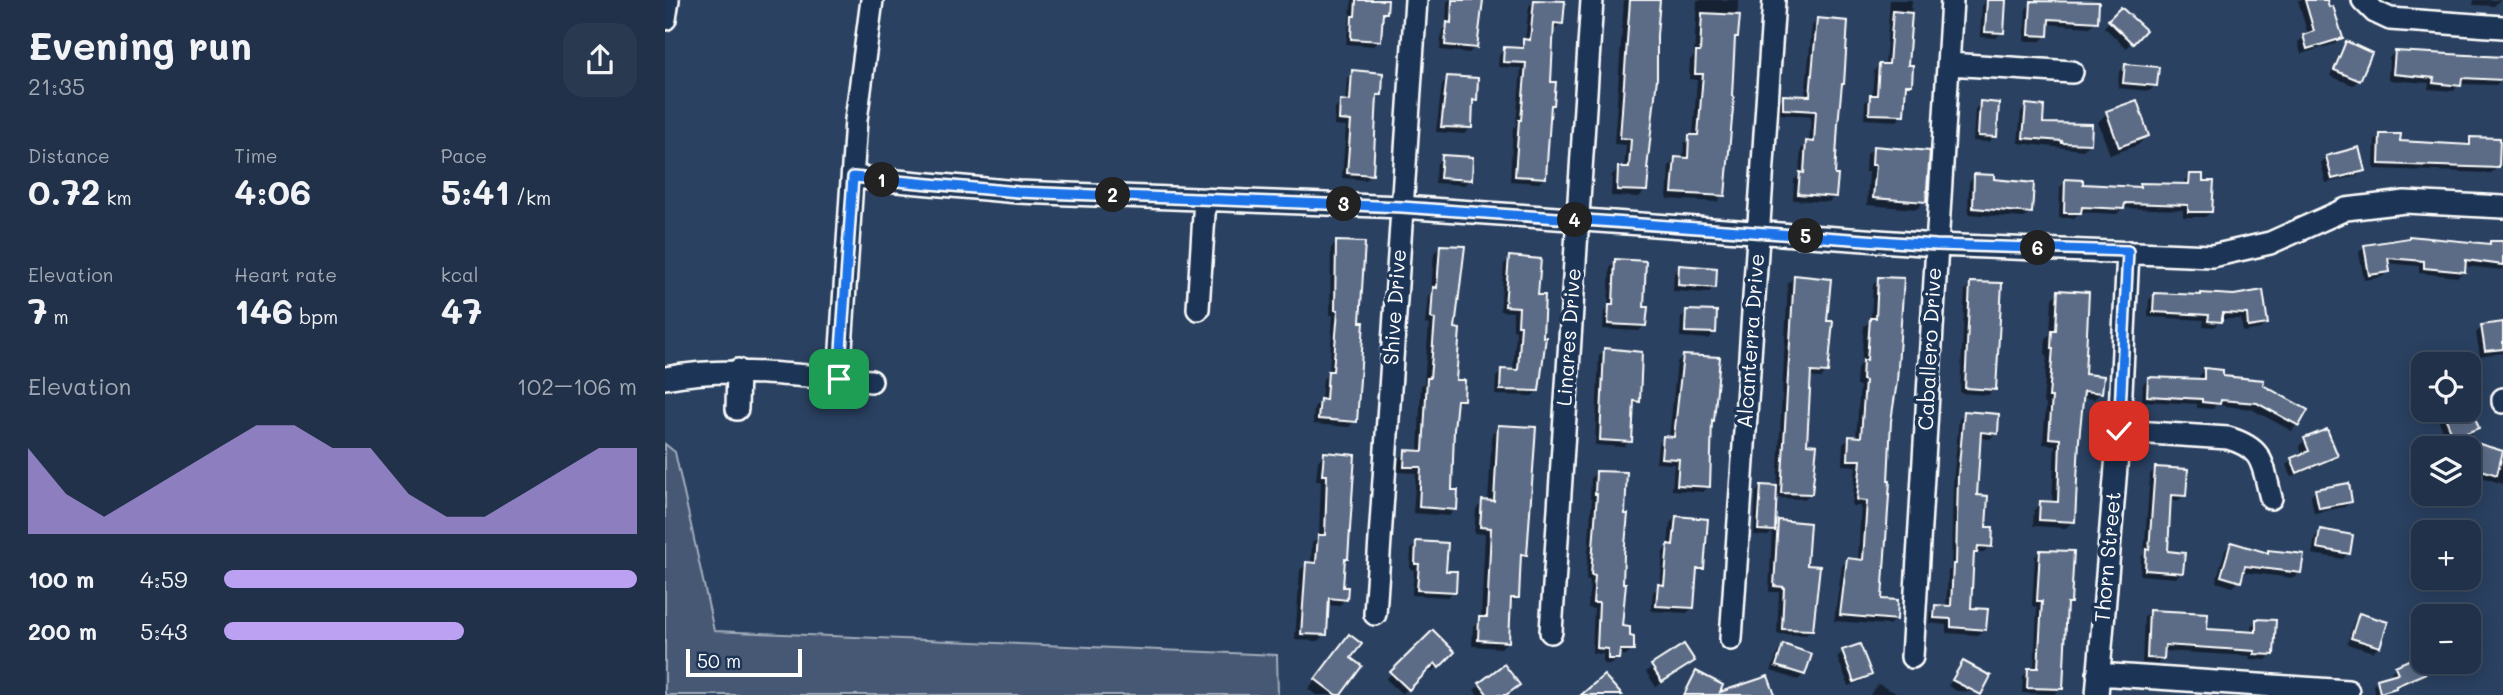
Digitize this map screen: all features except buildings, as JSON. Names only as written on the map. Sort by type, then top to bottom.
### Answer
[{"type":"street","points":[[665,19],[668,0]]},
{"type":"street","points":[[839,379],[856,120],[872,0]]},
{"type":"street","name":"Shive Drive","points":[[1375,614],[1416,0]]},
{"type":"street","name":"Linares Drive","points":[[1551,632],[1592,0]]},
{"type":"street","name":"Alcanterra Drive","points":[[1731,639],[1774,0]]},
{"type":"street","name":"Caballero Drive","points":[[1912,657],[1952,0]]},
{"type":"street","points":[[2363,0],[2375,12],[2390,19],[2503,27]]},
{"type":"street","points":[[1949,64],[2072,72]]},
{"type":"street","points":[[853,177],[1018,192],[1402,207],[1936,245],[2211,256],[2270,243],[2346,209],[2405,202],[2503,207]]},
{"type":"street","points":[[1198,309],[1205,199]]},
{"type":"street","name":"Thorn Street","points":[[2098,684],[2119,431],[2128,251]]},
{"type":"street","points":[[737,409],[738,370]]},
{"type":"street","points":[[665,378],[689,373],[738,370],[871,381]]},
{"type":"street","points":[[2119,431],[2228,438],[2243,442],[2254,448],[2262,463],[2271,498]]},
{"type":"street","points":[[2098,684],[2349,691]]},
{"type":"shaded area","points":[[665,444],[675,452],[714,631],[1277,655],[1278,695],[665,695]]},
{"type":"route","points":[[839,379],[853,177],[1018,192],[1402,207],[1936,245],[2128,251],[2119,431]]}]
